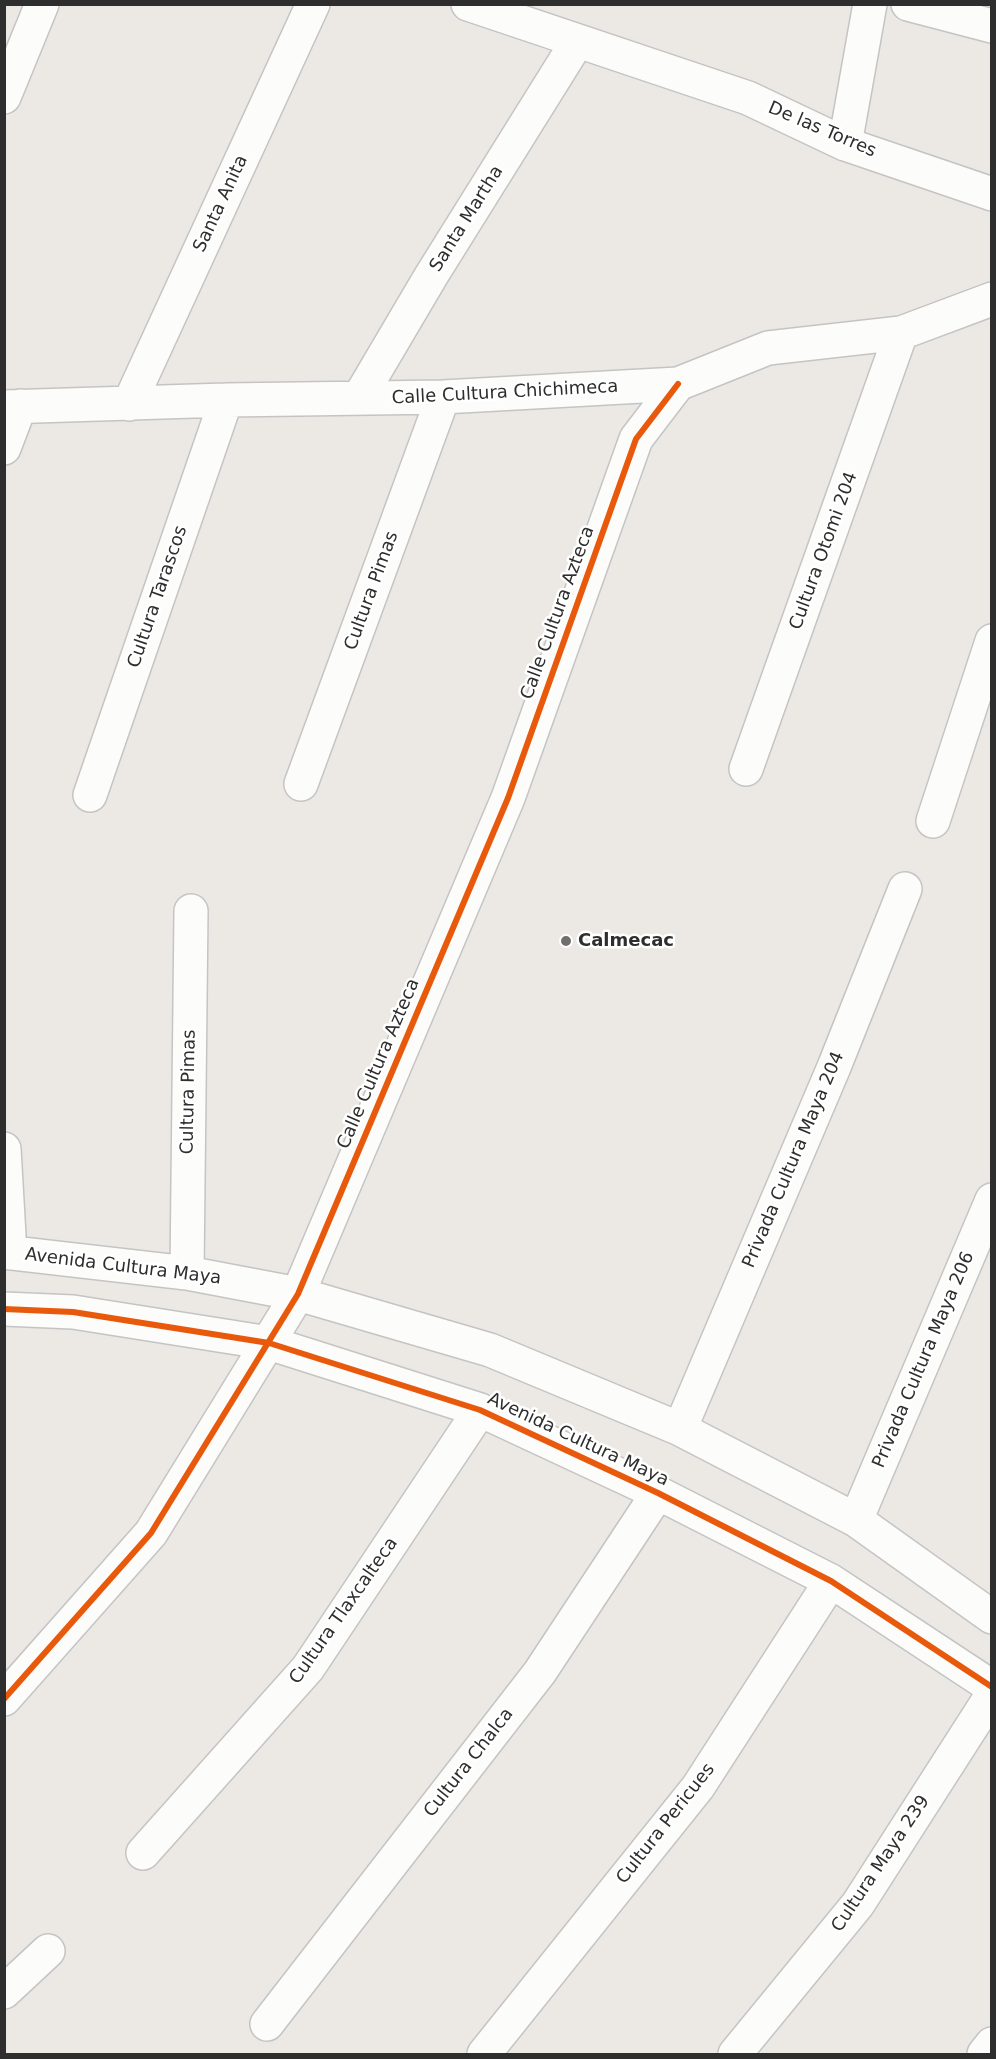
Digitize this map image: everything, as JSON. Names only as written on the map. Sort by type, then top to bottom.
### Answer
[{"type":"street","points":[[4,97],[42,4]]},
{"type":"street","name":"Santa Anita","points":[[129,404],[313,4]]},
{"type":"street","name":"De las Torres","points":[[468,4],[748,98],[845,144],[992,194]]},
{"type":"street","points":[[845,144],[870,4]]},
{"type":"street","points":[[908,4],[992,26]]},
{"type":"street","name":"Santa Martha","points":[[359,398],[431,276],[577,42]]},
{"type":"street","name":"Calle Cultura Chichimeca","points":[[12,407],[226,400],[443,397],[678,384],[768,348],[901,333],[992,299]]},
{"type":"street","name":"Cultura Otomi 204","points":[[746,769],[901,333]]},
{"type":"street","name":"Calle Cultura Azteca","points":[[4,1699],[151,1533],[298,1294],[508,798],[636,440],[678,384]]},
{"type":"street","name":"Cultura Pimas","points":[[301,784],[443,397]]},
{"type":"street","name":"Cultura Tarascos","points":[[90,795],[226,400]]},
{"type":"street","points":[[4,448],[12,407]]},
{"type":"street","points":[[933,821],[992,641]]},
{"type":"street","name":"Privada Cultura Maya 204","points":[[680,1429],[834,1067],[905,889]]},
{"type":"street","name":"Cultura Pimas","points":[[187,1273],[191,911]]},
{"type":"street","points":[[4,1149],[7,1253]]},
{"type":"street","name":"Privada Cultura Maya 206","points":[[855,1520],[992,1200]]},
{"type":"street","name":"Avenida Cultura Maya","points":[[7,1253],[187,1273],[298,1294],[490,1350],[680,1429],[855,1520],[992,1617]]},
{"type":"street","name":"Avenida Cultura Maya","points":[[4,1309],[73,1312],[269,1343],[480,1410],[658,1493],[831,1581],[992,1687]]},
{"type":"street","name":"Cultura Tlaxcalteca","points":[[143,1853],[308,1668],[480,1410]]},
{"type":"street","name":"Cultura Chalca","points":[[267,2024],[540,1672],[658,1493]]},
{"type":"street","name":"Cultura Pericues","points":[[484,2055],[698,1788],[831,1581]]},
{"type":"street","name":"Cultura Maya 239","points":[[735,2055],[858,1904],[992,1695]]},
{"type":"street","points":[[4,1992],[48,1951]]},
{"type":"street","points":[[984,2055],[992,2044]]},
{"type":"cycle path","points":[[4,1699],[151,1533],[298,1294],[508,798],[636,439],[678,384]]},
{"type":"cycle path","points":[[4,1309],[73,1312],[269,1343],[480,1410],[658,1493],[831,1581],[992,1687]]},
{"type":"place","name":"Calmecac","points":[[566,941]]}]
